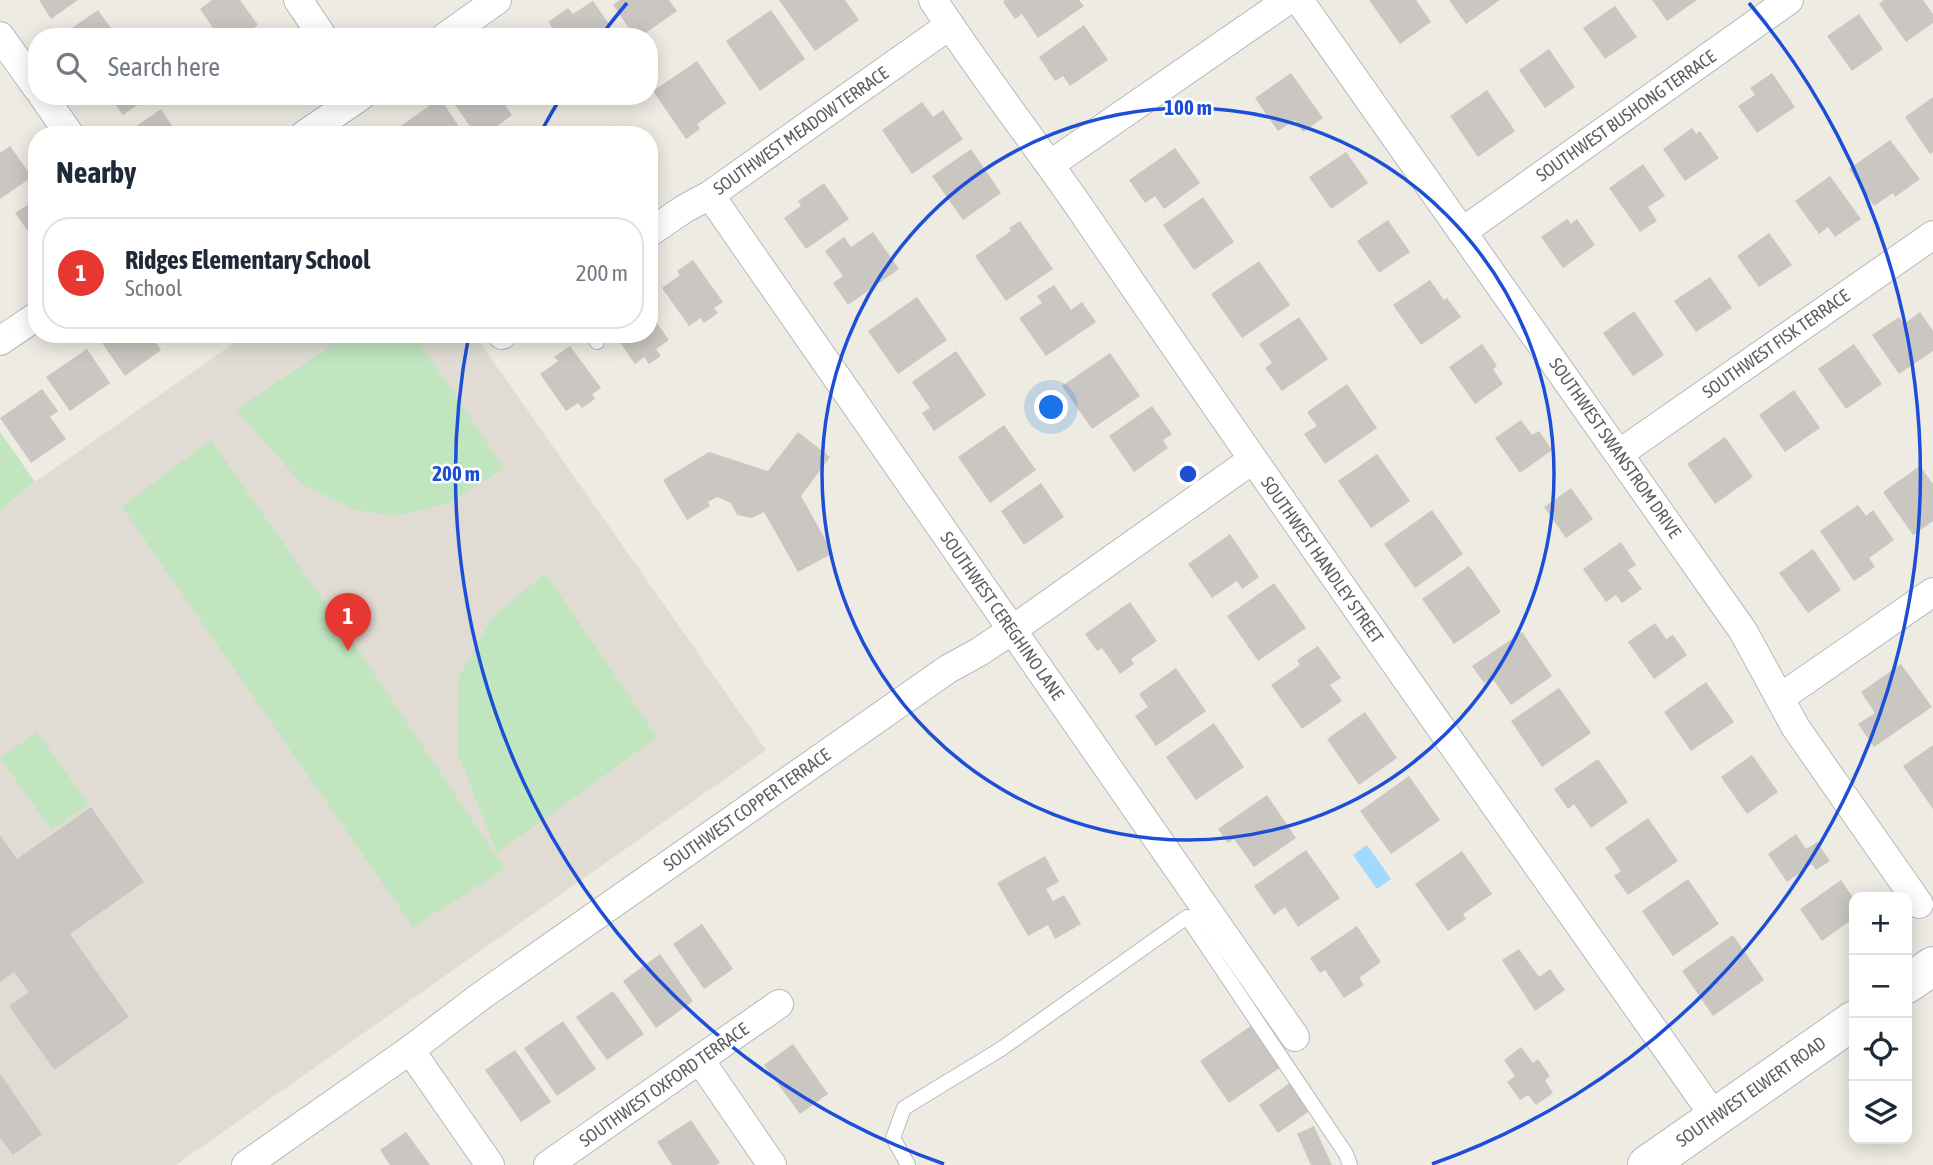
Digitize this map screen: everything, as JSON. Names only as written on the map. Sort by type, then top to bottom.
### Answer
[{"type":"main road","points":[[1912,981],[1933,966]]},
{"type":"main road","name":"SOUTHWEST ELWERT ROAD","points":[[1647,1165],[1849,1023]]},
{"type":"street","points":[[298,0],[318,28]]},
{"type":"street","points":[[458,28],[497,0]]},
{"type":"street","name":"SOUTHWEST HANDLEY STREET","points":[[933,0],[1051,164],[1252,460],[1714,1117]]},
{"type":"street","points":[[1051,164],[1288,0]]},
{"type":"street","name":"SOUTHWEST SWANSTROM DRIVE","points":[[1299,0],[1742,631],[1796,728],[1919,904]]},
{"type":"street","name":"SOUTHWEST BUSHONG TERRACE","points":[[1462,232],[1789,0]]},
{"type":"street","name":"SOUTHWEST MEADOW TERRACE","points":[[658,227],[710,195],[950,25]]},
{"type":"street","points":[[0,36],[28,75]]},
{"type":"street","points":[[49,105],[64,126]]},
{"type":"street","points":[[317,126],[348,105]]},
{"type":"street","name":"SOUTHWEST CEREGHINO LANE","points":[[710,195],[1295,1037]]},
{"type":"street","name":"SOUTHWEST FISK TERRACE","points":[[1619,453],[1933,235]]},
{"type":"street","points":[[0,341],[28,322]]},
{"type":"street","name":"SOUTHWEST COPPER TERRACE","points":[[246,1165],[410,1050],[492,988],[948,669],[1012,630],[1252,460]]},
{"type":"street","points":[[1780,698],[1933,592]]},
{"type":"street","name":"SOUTHWEST OXFORD TERRACE","points":[[548,1165],[779,1004]]},
{"type":"street","points":[[410,1050],[490,1165]]},
{"type":"street","points":[[700,1060],[772,1165]]},
{"type":"lane","points":[[908,1165],[892,1138],[904,1108],[1001,1049],[1187,917],[1346,1154],[1350,1165]]},
{"type":"shaded area","points":[[234,343],[480,343],[766,750],[176,1165],[0,1165],[0,512],[35,482]]},
{"type":"green space","points":[[335,343],[420,343],[504,468],[450,503],[396,516],[356,510],[303,485],[236,410]]},
{"type":"green space","points":[[0,432],[35,482],[0,512]]},
{"type":"green space","points":[[211,440],[361,654],[505,869],[413,927],[122,507]]},
{"type":"green space","points":[[545,573],[657,737],[497,853],[457,751],[459,676],[493,617]]},
{"type":"green space","points":[[37,732],[88,804],[52,830],[0,758]]},
{"type":"water","points":[[1367,845],[1391,879],[1377,889],[1353,855]]},
{"type":"building","points":[[39,0],[78,0],[51,19]]},
{"type":"building","points":[[212,0],[240,0],[258,25],[254,28],[213,28],[200,9]]},
{"type":"building","points":[[620,0],[669,0],[677,11],[653,28],[629,28],[613,5]]},
{"type":"building","points":[[779,0],[845,0],[859,20],[815,51]]},
{"type":"building","points":[[1079,0],[1084,6],[1038,38],[1022,14],[1015,19],[1003,2]]},
{"type":"building","points":[[1369,0],[1416,0],[1431,22],[1400,44]]},
{"type":"building","points":[[1449,0],[1500,0],[1466,24]]},
{"type":"building","points":[[1652,0],[1697,0],[1667,21]]},
{"type":"building","points":[[1884,0],[1923,0],[1933,14],[1933,23],[1906,42],[1879,4]]},
{"type":"building","points":[[593,1],[609,24],[603,28],[552,28],[548,22],[568,8],[573,14]]},
{"type":"building","points":[[1615,6],[1637,37],[1605,59],[1583,28]]},
{"type":"building","points":[[98,10],[111,28],[72,28]]},
{"type":"building","points":[[771,10],[805,59],[760,91],[726,41]]},
{"type":"building","points":[[1859,14],[1883,49],[1852,71],[1827,36]]},
{"type":"building","points":[[1084,25],[1108,60],[1070,86],[1063,76],[1055,81],[1039,57]]},
{"type":"building","points":[[1549,49],[1575,87],[1545,108],[1519,70]]},
{"type":"building","points":[[697,61],[726,103],[697,124],[700,129],[686,139],[658,98],[658,88]]},
{"type":"building","points":[[1291,73],[1323,118],[1303,132],[1295,120],[1278,131],[1255,98]]},
{"type":"building","points":[[1772,73],[1795,107],[1757,133],[1738,106],[1755,95],[1750,88]]},
{"type":"building","points":[[1487,90],[1515,131],[1478,157],[1450,116]]},
{"type":"building","points":[[1933,97],[1933,152],[1930,154],[1905,117]]},
{"type":"building","points":[[922,102],[933,117],[943,110],[963,139],[912,174],[882,130]]},
{"type":"building","points":[[116,105],[137,105],[123,115]]},
{"type":"building","points":[[430,105],[445,105],[458,125],[456,126],[401,126]]},
{"type":"building","points":[[455,105],[505,105],[512,115],[497,126],[470,126]]},
{"type":"building","points":[[161,109],[172,126],[136,126]]},
{"type":"building","points":[[1692,128],[1696,134],[1700,131],[1719,158],[1685,181],[1663,149]]},
{"type":"building","points":[[1890,140],[1920,179],[1895,197],[1893,193],[1874,206],[1849,169]]},
{"type":"building","points":[[10,146],[28,171],[28,180],[0,199],[0,153]]},
{"type":"building","points":[[1175,148],[1200,183],[1164,209],[1155,196],[1145,203],[1129,180]]},
{"type":"building","points":[[971,149],[1001,193],[963,220],[932,176]]},
{"type":"building","points":[[1346,152],[1368,183],[1331,209],[1309,177]]},
{"type":"building","points":[[1643,164],[1665,196],[1648,207],[1657,221],[1640,232],[1609,188]]},
{"type":"building","points":[[1830,176],[1861,219],[1835,237],[1828,227],[1819,234],[1795,201]]},
{"type":"building","points":[[824,183],[849,219],[806,249],[784,218],[801,206],[798,201]]},
{"type":"building","points":[[1203,197],[1234,242],[1194,270],[1163,225]]},
{"type":"building","points":[[28,205],[28,231],[15,213]]},
{"type":"building","points":[[1567,219],[1571,224],[1577,219],[1595,245],[1563,268],[1541,237]]},
{"type":"building","points":[[1388,220],[1410,252],[1379,273],[1357,241]]},
{"type":"building","points":[[1020,221],[1053,269],[1006,301],[975,256],[1011,231],[1009,228]]},
{"type":"building","points":[[873,232],[899,269],[848,305],[833,283],[843,276],[825,251],[844,237],[851,247]]},
{"type":"building","points":[[1769,233],[1792,265],[1759,287],[1737,256]]},
{"type":"building","points":[[693,260],[723,302],[714,308],[718,313],[704,323],[701,318],[689,326],[662,288],[680,275],[677,271]]},
{"type":"building","points":[[1259,261],[1290,305],[1242,338],[1211,294]]},
{"type":"building","points":[[1710,277],[1732,308],[1696,332],[1674,301]]},
{"type":"building","points":[[1430,280],[1444,300],[1447,298],[1461,317],[1421,345],[1393,305]]},
{"type":"building","points":[[1054,285],[1071,310],[1082,302],[1096,322],[1046,356],[1019,318],[1042,303],[1037,296]]},
{"type":"building","points":[[917,297],[947,340],[898,374],[868,331]]},
{"type":"building","points":[[1634,311],[1664,355],[1633,376],[1603,333]]},
{"type":"building","points":[[1920,312],[1933,331],[1933,351],[1899,374],[1872,335],[1899,317],[1904,324]]},
{"type":"building","points":[[1299,317],[1328,359],[1282,391],[1265,368],[1272,363],[1259,344]]},
{"type":"building","points":[[658,325],[669,340],[656,349],[661,356],[649,364],[644,357],[635,364],[620,343],[658,343]]},
{"type":"building","points":[[102,343],[156,343],[161,350],[125,376]]},
{"type":"building","points":[[1482,344],[1497,366],[1493,369],[1503,384],[1475,404],[1449,367]]},
{"type":"building","points":[[1854,344],[1882,384],[1846,409],[1818,369]]},
{"type":"building","points":[[570,346],[601,388],[592,394],[595,399],[582,408],[578,403],[566,411],[540,374],[558,361],[554,357]]},
{"type":"building","points":[[87,349],[110,383],[70,411],[46,377]]},
{"type":"building","points":[[956,351],[986,395],[934,431],[922,413],[930,408],[912,382]]},
{"type":"building","points":[[1110,353],[1140,396],[1092,429],[1062,386]]},
{"type":"building","points":[[1347,384],[1377,428],[1325,464],[1304,434],[1317,426],[1307,412]]},
{"type":"building","points":[[42,389],[58,411],[50,417],[66,439],[31,463],[0,418]]},
{"type":"building","points":[[1794,390],[1820,428],[1785,452],[1759,415]]},
{"type":"building","points":[[1152,406],[1172,434],[1163,440],[1168,448],[1134,472],[1109,436]]},
{"type":"building","points":[[1521,420],[1532,435],[1539,431],[1552,450],[1520,473],[1495,438]]},
{"type":"building","points":[[1004,425],[1036,470],[990,503],[958,457]]},
{"type":"building","points":[[798,432],[830,457],[801,496],[833,553],[798,572],[764,512],[752,518],[737,515],[731,503],[717,497],[708,502],[710,506],[687,520],[663,480],[709,452],[768,471]]},
{"type":"building","points":[[1725,437],[1753,477],[1715,504],[1687,464]]},
{"type":"building","points":[[1377,454],[1410,501],[1371,528],[1338,481]]},
{"type":"building","points":[[1920,466],[1933,484],[1933,521],[1913,535],[1883,492]]},
{"type":"building","points":[[1041,483],[1064,517],[1024,545],[1001,511]]},
{"type":"building","points":[[1571,488],[1593,519],[1566,538],[1544,507]]},
{"type":"building","points":[[1858,505],[1866,516],[1873,510],[1894,540],[1869,558],[1875,567],[1854,581],[1820,531]]},
{"type":"building","points":[[1432,510],[1463,554],[1415,588],[1384,544]]},
{"type":"building","points":[[1230,534],[1259,577],[1242,589],[1237,581],[1212,598],[1188,564]]},
{"type":"building","points":[[1621,542],[1636,565],[1628,570],[1642,589],[1622,603],[1616,595],[1606,602],[1583,569]]},
{"type":"building","points":[[1813,549],[1841,590],[1808,613],[1779,573]]},
{"type":"building","points":[[1469,566],[1501,612],[1454,644],[1422,599]]},
{"type":"building","points":[[1274,583],[1306,628],[1258,661],[1227,616]]},
{"type":"building","points":[[1130,602],[1157,641],[1131,659],[1134,664],[1120,674],[1102,648],[1097,651],[1085,634]]},
{"type":"building","points":[[1655,623],[1666,639],[1673,635],[1687,655],[1654,679],[1628,642]]},
{"type":"building","points":[[1522,632],[1552,676],[1511,705],[1492,678],[1484,683],[1472,666]]},
{"type":"building","points":[[1318,646],[1341,678],[1330,685],[1342,701],[1302,729],[1271,685],[1300,665],[1297,660]]},
{"type":"building","points":[[1901,664],[1932,707],[1874,747],[1858,724],[1875,713],[1861,692]]},
{"type":"building","points":[[1176,668],[1206,711],[1156,746],[1135,716],[1148,707],[1139,694]]},
{"type":"building","points":[[1706,682],[1734,722],[1691,751],[1664,712]]},
{"type":"building","points":[[1559,688],[1591,733],[1542,767],[1511,721]]},
{"type":"building","points":[[1365,712],[1397,758],[1359,785],[1327,739]]},
{"type":"building","points":[[1214,723],[1244,767],[1196,800],[1166,757]]},
{"type":"building","points":[[1933,745],[1933,809],[1903,766]]},
{"type":"building","points":[[1752,755],[1778,792],[1747,814],[1721,777]]},
{"type":"building","points":[[1598,759],[1628,802],[1591,828],[1574,804],[1568,809],[1554,789]]},
{"type":"building","points":[[1409,776],[1440,820],[1391,854],[1360,811]]},
{"type":"building","points":[[1267,795],[1296,838],[1254,867],[1234,839],[1228,843],[1218,829]]},
{"type":"building","points":[[91,807],[144,882],[70,934],[129,1017],[54,1070],[9,1006],[29,992],[14,972],[0,982],[0,835],[17,859]]},
{"type":"building","points":[[1648,818],[1678,861],[1628,895],[1614,876],[1621,871],[1605,848]]},
{"type":"building","points":[[1796,834],[1806,849],[1817,842],[1830,861],[1816,870],[1812,864],[1787,882],[1768,854]]},
{"type":"building","points":[[1306,850],[1340,898],[1298,927],[1285,907],[1274,915],[1254,886]]},
{"type":"building","points":[[1462,851],[1492,894],[1463,914],[1466,919],[1448,931],[1415,884]]},
{"type":"building","points":[[1045,856],[1059,882],[1046,889],[1053,901],[1064,895],[1081,924],[1055,939],[1048,925],[1028,936],[997,883]]},
{"type":"building","points":[[1688,879],[1719,924],[1673,956],[1642,911]]},
{"type":"building","points":[[1841,880],[1849,892],[1849,922],[1822,941],[1800,909]]},
{"type":"building","points":[[702,924],[733,969],[704,989],[673,944]]},
{"type":"building","points":[[1357,926],[1381,962],[1359,978],[1364,985],[1344,998],[1325,970],[1320,973],[1310,958]]},
{"type":"building","points":[[1733,935],[1764,980],[1713,1016],[1682,971]]},
{"type":"building","points":[[1519,949],[1539,977],[1550,969],[1565,990],[1535,1011],[1502,960]]},
{"type":"building","points":[[660,954],[693,1001],[656,1028],[623,981]]},
{"type":"building","points":[[613,991],[644,1034],[607,1060],[576,1017]]},
{"type":"building","points":[[563,1021],[596,1069],[557,1096],[524,1048]]},
{"type":"building","points":[[1252,1025],[1281,1067],[1229,1103],[1200,1061]]},
{"type":"building","points":[[793,1044],[828,1094],[800,1114],[764,1065]]},
{"type":"building","points":[[1521,1047],[1533,1063],[1538,1059],[1550,1076],[1545,1080],[1553,1093],[1536,1105],[1528,1095],[1520,1100],[1507,1082],[1515,1076],[1504,1060]]},
{"type":"building","points":[[515,1050],[551,1102],[521,1122],[485,1070]]},
{"type":"building","points":[[0,1074],[42,1134],[13,1155],[0,1138]]},
{"type":"building","points":[[1291,1082],[1311,1110],[1278,1133],[1259,1105]]},
{"type":"building","points":[[691,1120],[720,1163],[672,1165],[657,1142]]},
{"type":"building","points":[[1314,1126],[1332,1165],[1311,1165],[1297,1134]]},
{"type":"building","points":[[406,1132],[430,1165],[390,1165],[380,1150]]},
{"type":"place","name":"Ridges Elementary School","points":[[348,651]]}]
